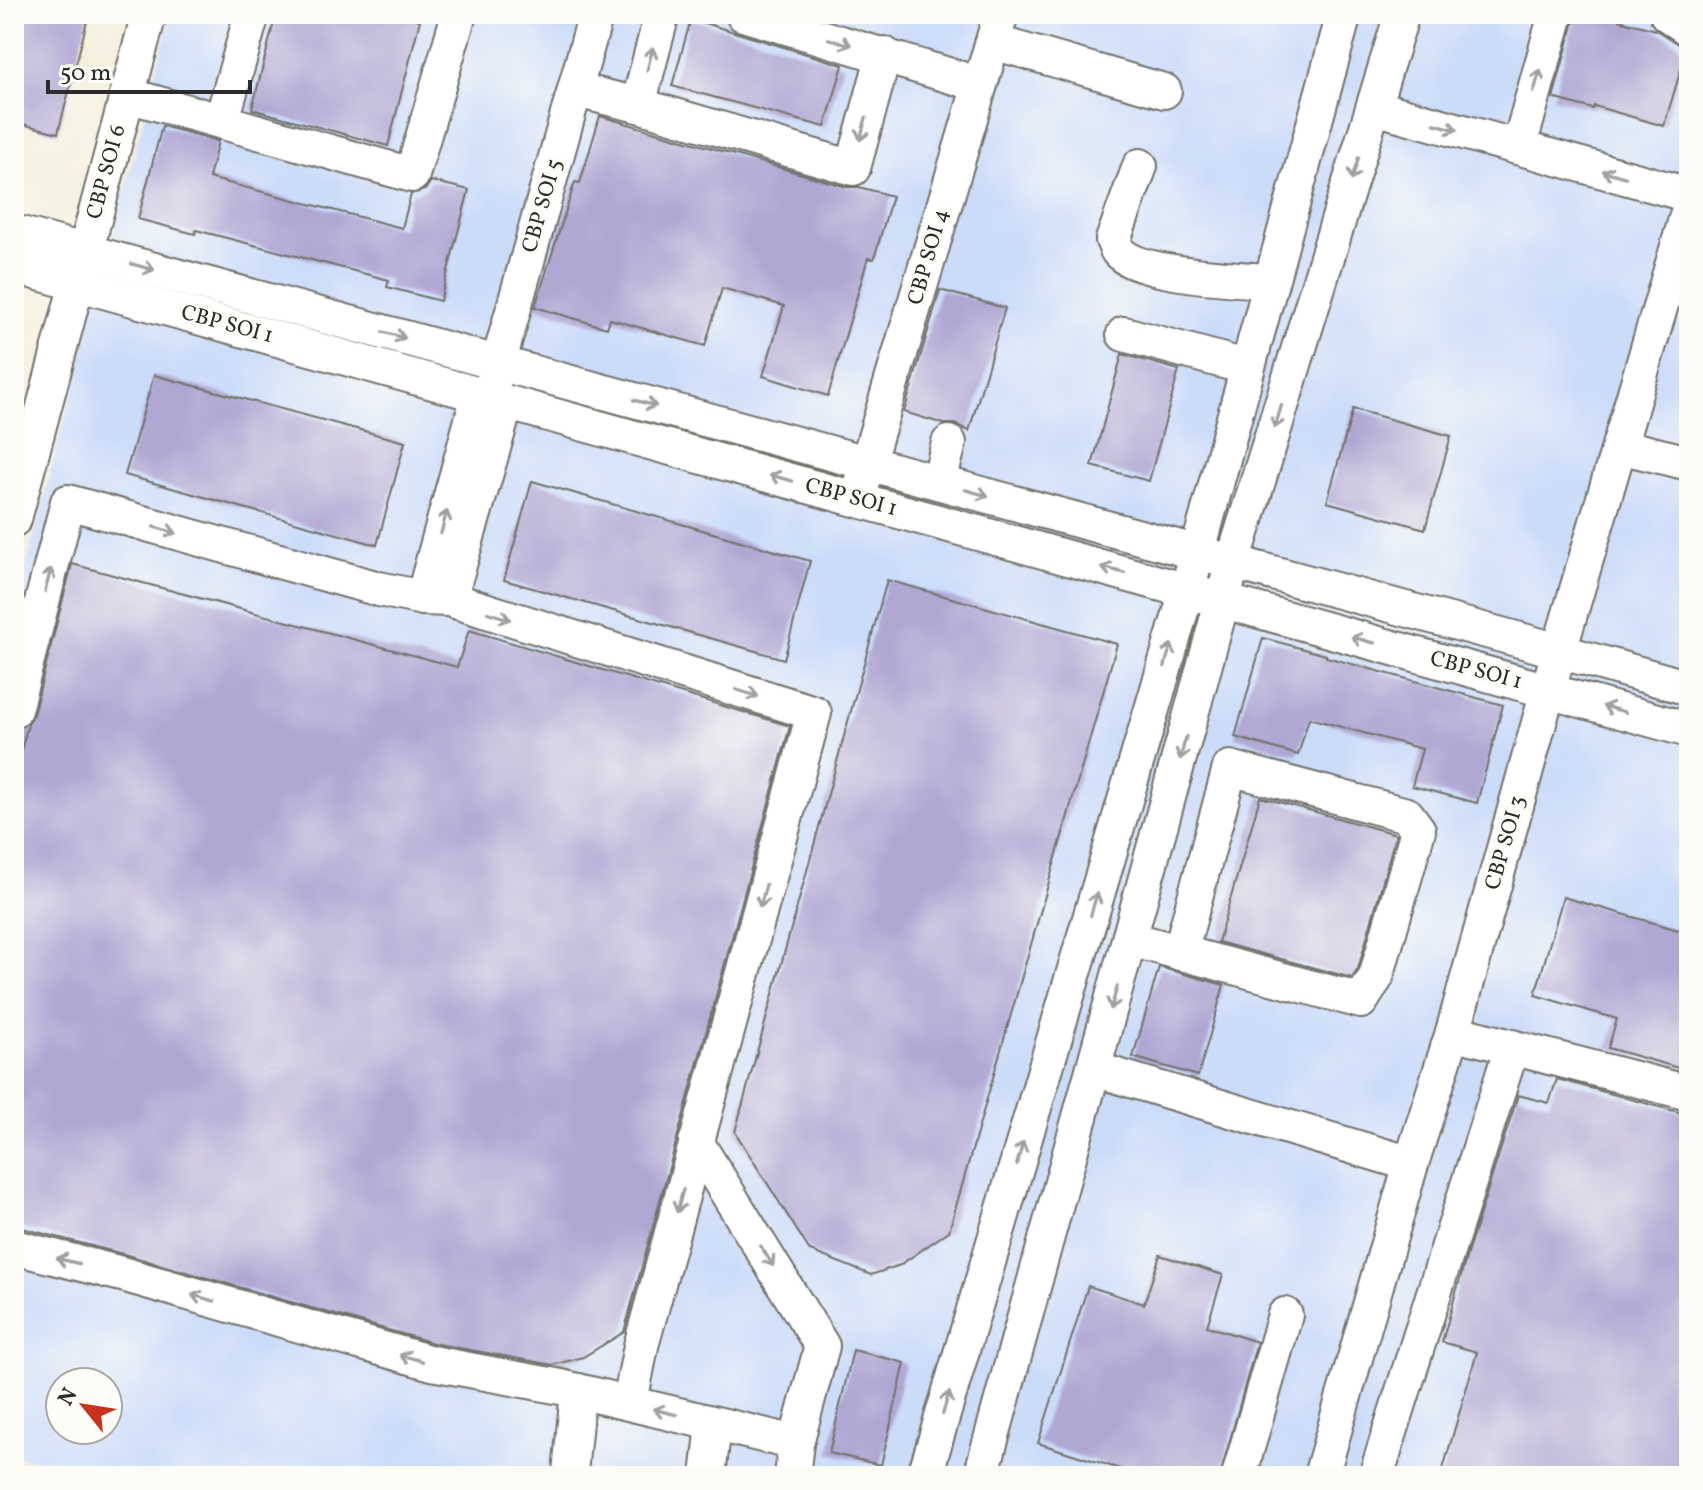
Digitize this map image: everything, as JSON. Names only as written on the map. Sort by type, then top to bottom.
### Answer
[{"type":"street","name":"CBP SOI 6","points":[[14,519],[149,14]]},
{"type":"street","points":[[222,120],[252,14]]},
{"type":"street","name":"CBP SOI 5","points":[[436,598],[474,413],[489,397],[596,14]]},
{"type":"street","points":[[638,105],[662,14]]},
{"type":"street","points":[[743,14],[978,84]]},
{"type":"street","points":[[1344,14],[1187,591],[924,1471],[985,1471],[1233,562],[1402,14]]},
{"type":"street","points":[[1519,147],[1556,14]]},
{"type":"street","points":[[1667,14],[1689,29]]},
{"type":"street","points":[[127,95],[412,175],[455,15]]},
{"type":"street","points":[[997,28],[1164,91]]},
{"type":"street","name":"CBP SOI 4","points":[[858,500],[978,84],[997,28]]},
{"type":"street","points":[[576,90],[853,168],[884,54]]},
{"type":"street","points":[[1374,107],[1689,195]]},
{"type":"street","points":[[1140,166],[1113,240],[1119,253],[1132,261],[1179,273],[1270,281]]},
{"type":"street","name":"CBP SOI 3","points":[[1321,1476],[1411,1164],[1453,1032],[1559,651],[1689,209]]},
{"type":"street","name":"CBP SOI 1","points":[[14,232],[82,268],[489,397],[1689,730]]},
{"type":"street","name":"CBP SOI 1","points":[[14,266],[82,268],[499,363],[1689,688]]},
{"type":"street","points":[[1124,334],[1246,367]]},
{"type":"street","points":[[939,482],[949,443]]},
{"type":"street","points":[[1619,446],[1689,463]]},
{"type":"street","points":[[14,710],[68,502],[379,589],[436,598],[814,713],[641,1346],[630,1403]]},
{"type":"street","points":[[1130,939],[1180,953],[1361,1001],[1376,977],[1418,830],[1407,815],[1230,768],[1180,953]]},
{"type":"street","points":[[1453,1032],[1689,1093]]},
{"type":"street","points":[[1376,1476],[1512,1047]]},
{"type":"street","points":[[1094,1069],[1411,1164]]},
{"type":"street","points":[[14,1247],[122,1274],[432,1363],[578,1391],[714,1425],[794,1460],[822,1346],[696,1142]]},
{"type":"street","points":[[1239,1476],[1285,1315]]},
{"type":"street","points":[[570,1473],[578,1391]]},
{"type":"street","points":[[708,1476],[714,1425]]},
{"type":"shaded area","points":[[171,14],[1689,15],[1689,1476],[149,1476],[14,1457],[14,611]]},
{"type":"building","points":[[23,14],[89,14],[58,133],[14,122],[14,48]]},
{"type":"building","points":[[276,14],[399,14],[420,20],[388,146],[252,109]]},
{"type":"building","points":[[1576,14],[1621,14],[1619,20],[1656,30],[1687,49],[1664,126],[1553,98]]},
{"type":"building","points":[[691,19],[843,65],[825,127],[672,86]]},
{"type":"building","points":[[600,116],[847,187],[892,196],[874,259],[868,258],[828,396],[763,376],[784,306],[722,288],[705,346],[610,319],[607,328],[535,307],[575,182],[580,183]]},
{"type":"building","points":[[162,126],[218,141],[209,178],[402,228],[411,194],[425,190],[431,181],[469,190],[440,301],[387,287],[389,280],[196,230],[195,234],[138,219]]},
{"type":"building","points":[[940,290],[1005,308],[969,431],[955,424],[944,424],[904,412]]},
{"type":"building","points":[[1122,354],[1179,370],[1149,481],[1092,466]]},
{"type":"building","points":[[154,375],[405,442],[377,545],[125,475]]},
{"type":"building","points":[[1353,409],[1451,436],[1425,529],[1327,502]]},
{"type":"building","points":[[532,481],[810,561],[784,659],[504,580]]},
{"type":"building","points":[[72,564],[457,667],[469,630],[790,726],[624,1332],[583,1357],[553,1365],[437,1344],[127,1255],[14,1226],[14,778]]},
{"type":"building","points":[[887,580],[1117,644],[949,1231],[900,1265],[871,1275],[810,1251],[735,1132]]},
{"type":"building","points":[[1263,638],[1503,705],[1477,803],[1412,786],[1422,749],[1309,718],[1298,755],[1235,737]]},
{"type":"building","points":[[1260,797],[1396,834],[1358,969],[1352,978],[1218,942]]},
{"type":"building","points":[[1563,897],[1689,933],[1689,1071],[1608,1048],[1617,1019],[1535,995]]},
{"type":"building","points":[[1159,967],[1224,985],[1198,1076],[1133,1057]]},
{"type":"building","points":[[1557,1079],[1689,1115],[1689,1476],[1441,1476],[1477,1352],[1442,1342],[1467,1254],[1518,1095],[1549,1103]]},
{"type":"building","points":[[1160,1255],[1223,1275],[1207,1326],[1257,1342],[1220,1476],[1142,1476],[1038,1443],[1088,1286],[1144,1304]]},
{"type":"building","points":[[853,1350],[905,1363],[881,1465],[829,1453]]}]
